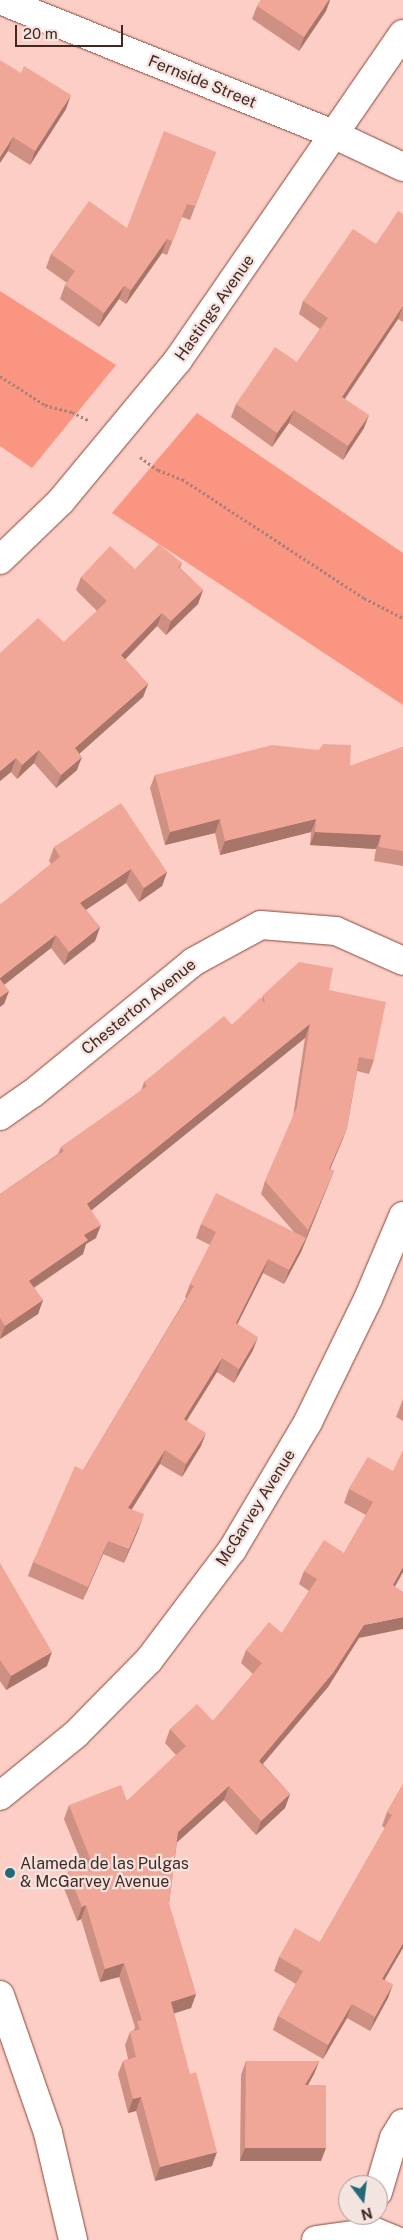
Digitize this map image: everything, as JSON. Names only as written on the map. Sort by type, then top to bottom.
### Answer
[{"type":"street","name":"Fernside Street","points":[[0,0],[336,135],[403,167]]},
{"type":"street","name":"Hastings Avenue","points":[[0,560],[61,501],[178,360],[336,135],[403,34]]},
{"type":"street","name":"Chesterton Avenue","points":[[0,1116],[32,1094],[193,962],[261,925],[336,930],[403,961]]},
{"type":"street","name":"McGarvey Avenue","points":[[0,1796],[76,1734],[149,1660],[232,1550],[308,1422],[368,1299],[403,1216]]},
{"type":"street","points":[[0,1995],[48,2133],[73,2240]]},
{"type":"street","points":[[383,2175],[394,2138],[403,2123]]},
{"type":"street","points":[[316,2240],[382,2229]]},
{"type":"path","points":[[0,376],[45,405],[72,412],[114,437],[158,470],[182,479],[292,554],[403,618]]},
{"type":"shaded area","points":[[0,291],[116,365],[32,468],[0,446]]},
{"type":"shaded area","points":[[197,413],[403,553],[403,705],[112,513]]},
{"type":"building","points":[[261,0],[329,0],[304,37],[257,6]]},
{"type":"building","points":[[0,60],[21,73],[24,66],[71,95],[35,151],[13,137],[0,157]]},
{"type":"building","points":[[164,131],[216,152],[195,206],[187,204],[172,241],[167,239],[131,290],[124,286],[104,313],[65,285],[75,271],[51,254],[89,201],[127,228]]},
{"type":"building","points":[[398,211],[403,214],[403,306],[342,397],[369,415],[348,446],[294,410],[277,433],[236,404],[275,347],[297,362],[328,318],[303,301],[353,229],[376,244]]},
{"type":"building","points":[[159,544],[182,563],[178,567],[203,590],[171,621],[162,613],[121,655],[148,684],[75,748],[82,757],[61,775],[39,750],[22,765],[16,758],[0,771],[0,653],[38,618],[64,642],[107,601],[81,577],[110,546],[135,569]]},
{"type":"building","points":[[323,744],[351,745],[350,766],[403,747],[403,851],[379,847],[381,835],[315,832],[316,819],[225,841],[220,819],[170,832],[155,775],[272,745],[319,750]]},
{"type":"building","points":[[121,803],[167,872],[144,888],[131,869],[80,903],[100,927],[69,952],[56,935],[0,978],[0,905],[60,857],[54,847]]},
{"type":"building","points":[[299,962],[333,968],[329,990],[386,1002],[374,1060],[359,1057],[347,1128],[329,1169],[334,1171],[308,1230],[265,1181],[297,1107],[310,1024],[87,1204],[101,1225],[84,1235],[88,1240],[29,1281],[43,1300],[5,1326],[0,1318],[0,1194],[64,1151],[61,1147],[147,1086],[144,1082],[224,1016],[232,1025],[261,997],[265,1005],[263,995]]},
{"type":"building","points":[[0,979],[9,991],[0,997]]},
{"type":"building","points":[[216,1193],[306,1238],[289,1270],[268,1259],[236,1323],[258,1337],[239,1369],[222,1358],[184,1419],[206,1433],[186,1464],[165,1450],[128,1508],[144,1514],[129,1549],[108,1541],[88,1587],[33,1562],[75,1466],[83,1470],[194,1286],[190,1284],[216,1232],[201,1224]]},
{"type":"building","points":[[403,1450],[403,1567],[393,1585],[403,1592],[403,1617],[364,1625],[333,1673],[259,1761],[290,1794],[261,1821],[229,1786],[178,1832],[169,1904],[196,1994],[171,2002],[190,2074],[196,2072],[217,2152],[160,2167],[141,2097],[133,2099],[123,2061],[136,2057],[130,2032],[140,2029],[137,2022],[142,2020],[124,1963],[105,1969],[86,1905],[82,1907],[68,1872],[92,1863],[69,1805],[121,1785],[127,1801],[186,1746],[170,1729],[197,1704],[213,1721],[262,1663],[246,1650],[269,1622],[282,1633],[317,1579],[304,1571],[324,1540],[344,1553],[373,1502],[349,1489],[368,1457],[393,1471]]},
{"type":"building","points":[[0,1563],[52,1652],[11,1676],[0,1660]]},
{"type":"building","points":[[403,1784],[403,1943],[382,1979],[393,1984],[375,2017],[352,2004],[328,2045],[278,2016],[303,1971],[279,1957],[295,1928],[320,1942],[392,1815],[387,1812]]},
{"type":"building","points":[[246,2061],[319,2061],[305,2085],[326,2085],[326,2148],[245,2148]]},
{"type":"place","name":"Alameda de las Pulgas & McGarvey Avenue","points":[[10,1873]]}]
